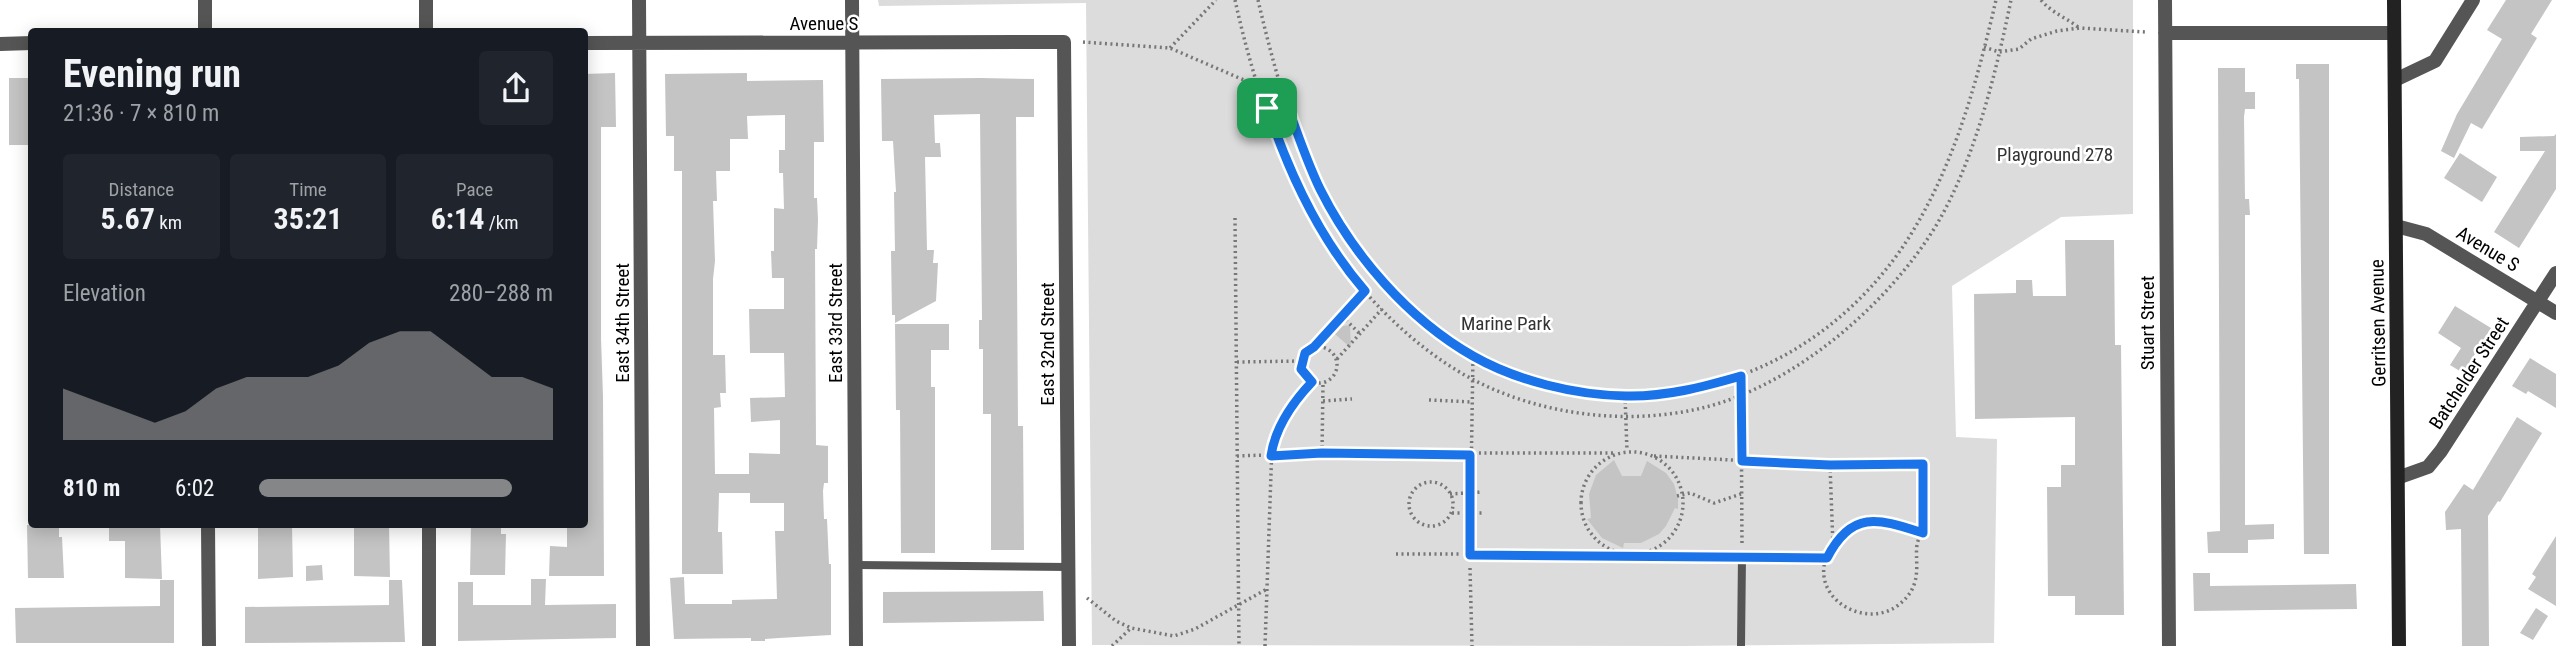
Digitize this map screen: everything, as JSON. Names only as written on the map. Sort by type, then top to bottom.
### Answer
[{"type":"main road","name":"Gerritsen Avenue","points":[[2394,0],[2400,477],[2399,646]]},
{"type":"street","points":[[205,0],[205,28]]},
{"type":"street","points":[[426,0],[426,28]]},
{"type":"street","name":"East 34th Street","points":[[639,0],[643,646]]},
{"type":"street","name":"East 33rd Street","points":[[852,0],[856,646]]},
{"type":"street","name":"Stuart Street","points":[[2165,0],[2169,646]]},
{"type":"street","points":[[2395,80],[2435,61],[2473,0]]},
{"type":"street","points":[[2165,33],[2394,33]]},
{"type":"street","name":"Avenue S","points":[[588,43],[1063,42]]},
{"type":"street","name":"East 32nd Street","points":[[1063,42],[1069,646]]},
{"type":"street","points":[[0,44],[28,43]]},
{"type":"street","name":"Avenue S","points":[[2396,226],[2426,234],[2556,313]]},
{"type":"street","name":"Batchelder Street","points":[[2400,477],[2428,467],[2435,459],[2556,273]]},
{"type":"street","points":[[208,528],[209,646]]},
{"type":"street","points":[[429,528],[429,646]]},
{"type":"lane","points":[[1470,555],[1742,556],[1741,646]]},
{"type":"lane","points":[[856,565],[1069,566]]},
{"type":"path","points":[[1170,48],[1216,0]]},
{"type":"path","points":[[1235,0],[1274,130],[1299,190],[1329,244],[1365,291],[1427,350],[1473,380],[1551,408],[1626,415],[1705,408],[1741,394],[1793,368],[1838,337],[1877,302],[1902,273],[1939,220],[1962,170],[1999,52],[2011,0]]},
{"type":"path","points":[[1258,0],[1280,85],[1321,191],[1355,246],[1374,270],[1439,333],[1473,356],[1536,382],[1591,393],[1625,396],[1680,392],[1741,376],[1776,361],[1816,336],[1853,306],[1894,258],[1914,229],[1942,177],[1966,111],[1996,0]]},
{"type":"path","points":[[2041,0],[2052,13],[2064,17],[2080,28]]},
{"type":"path","points":[[1984,47],[1999,52],[2019,49],[2031,39],[2057,31],[2080,28],[2145,32]]},
{"type":"path","points":[[1083,42],[1170,48],[1260,87],[1280,85]]},
{"type":"path","points":[[1235,218],[1239,646]]},
{"type":"path","points":[[1323,383],[1312,382],[1301,369],[1301,361],[1305,353],[1314,347],[1365,291]]},
{"type":"path","points":[[1322,453],[1323,383],[1336,371],[1337,359],[1382,309]]},
{"type":"path","points":[[1342,316],[1360,334]]},
{"type":"path","points":[[1314,347],[1325,348],[1337,359]]},
{"type":"path","points":[[1472,646],[1469,513],[1473,356]]},
{"type":"path","points":[[1237,362],[1301,361]]},
{"type":"path","points":[[1741,376],[1742,556],[1827,558]]},
{"type":"path","points":[[1265,646],[1271,456],[1276,435],[1284,419],[1312,382]]},
{"type":"path","points":[[1625,396],[1627,451]]},
{"type":"path","points":[[1323,401],[1352,399]]},
{"type":"path","points":[[1429,400],[1472,402]]},
{"type":"path","points":[[1237,456],[1627,451],[1654,456],[1830,465],[1923,464],[1923,533],[1916,542],[1918,573],[1911,592],[1896,607],[1882,613],[1861,614],[1840,603],[1829,590],[1824,567],[1833,546],[1847,530],[1871,520],[1892,523],[1923,533]]},
{"type":"path","points":[[1616,453],[1600,462],[1589,475],[1582,491],[1581,508],[1586,525],[1596,539],[1611,549],[1628,555],[1654,549],[1674,533],[1684,508],[1683,494],[1673,472],[1654,456]]},
{"type":"path","points":[[1830,465],[1833,546]]},
{"type":"path","points":[[1434,482],[1440,484],[1453,501],[1451,513],[1445,522],[1431,527],[1417,521],[1410,509],[1411,495],[1420,485],[1434,482]]},
{"type":"path","points":[[1450,494],[1482,492]]},
{"type":"path","points":[[1677,496],[1690,492],[1714,503],[1742,494]]},
{"type":"path","points":[[1451,513],[1482,513]]},
{"type":"path","points":[[1396,554],[1470,555]]},
{"type":"path","points":[[1087,598],[1116,621],[1131,628],[1174,636],[1184,634],[1267,589]]},
{"type":"path","points":[[1112,646],[1131,628]]},
{"type":"green space","name":"Marine Park","points":[[878,0],[2133,0],[2133,214],[2061,217],[1952,286],[1956,437],[1997,439],[1994,643],[1682,646],[1092,645],[1086,3],[879,6]]},
{"type":"building","points":[[2506,0],[2552,0],[2531,34],[2537,38],[2482,129],[2471,123],[2454,158],[2441,151],[2457,114],[2502,39],[2487,30]]},
{"type":"building","points":[[2296,64],[2329,64],[2329,554],[2304,554],[2299,79],[2296,79]]},
{"type":"building","points":[[2218,68],[2245,68],[2245,92],[2255,92],[2255,109],[2245,109],[2244,117],[2245,199],[2249,199],[2250,215],[2245,215],[2245,525],[2274,524],[2274,539],[2248,540],[2248,553],[2208,553],[2207,532],[2220,531]]},
{"type":"building","points":[[615,73],[616,127],[601,127],[604,576],[549,576],[550,546],[567,547],[567,528],[588,528],[588,74]]},
{"type":"building","points":[[747,73],[747,81],[823,80],[824,142],[814,142],[814,198],[817,198],[818,220],[815,249],[816,445],[828,446],[828,483],[824,483],[823,491],[831,564],[831,635],[765,641],[751,641],[751,638],[674,639],[670,578],[684,577],[685,604],[732,604],[732,600],[777,599],[775,531],[784,531],[784,503],[750,503],[750,493],[719,493],[718,532],[722,532],[723,574],[682,574],[682,171],[674,171],[674,136],[666,136],[665,74]],"holes":[[[785,115],[785,150],[779,150],[784,209],[774,208],[774,251],[771,251],[772,278],[784,278],[784,309],[749,309],[750,353],[784,353],[785,397],[750,398],[751,422],[780,420],[780,454],[749,453],[749,474],[715,474],[714,408],[721,407],[720,393],[726,393],[725,355],[713,355],[713,201],[717,201],[716,171],[730,171],[730,139],[748,139],[747,116]]]},
{"type":"building","points":[[9,78],[28,78],[28,145],[9,145]]},
{"type":"building","points":[[881,79],[1034,79],[1034,117],[1016,117],[1018,426],[1023,426],[1024,550],[991,550],[991,414],[983,414],[983,349],[979,349],[979,320],[982,320],[980,114],[934,115],[935,143],[940,143],[941,157],[925,157],[927,250],[934,250],[933,263],[938,263],[936,301],[895,323],[895,315],[892,315],[891,251],[895,251],[896,192],[893,141],[882,141]]},
{"type":"building","points":[[2556,134],[2556,189],[2519,248],[2494,232],[2545,151],[2520,151],[2520,137]]},
{"type":"building","points":[[2460,153],[2497,177],[2482,202],[2444,178]]},
{"type":"building","points":[[2065,240],[2114,240],[2115,345],[2121,345],[2124,615],[2075,615],[2075,596],[2048,596],[2047,487],[2061,487],[2061,465],[2075,465],[2075,417],[1975,419],[1974,294],[2016,293],[2016,280],[2032,280],[2033,296],[2066,296]]},
{"type":"building","points":[[2455,306],[2491,328],[2463,373],[2450,365],[2461,348],[2438,333]]},
{"type":"building","points":[[895,324],[949,324],[949,350],[931,350],[931,387],[935,387],[935,553],[901,553],[900,410],[896,410]]},
{"type":"building","points":[[1350,325],[1351,348],[1328,328]]},
{"type":"building","points":[[2530,358],[2556,374],[2556,408],[2528,391],[2526,394],[2512,386]]},
{"type":"building","points":[[2517,417],[2542,433],[2500,502],[2498,501],[2488,516],[2489,646],[2462,646],[2461,529],[2446,530],[2445,512],[2464,484],[2473,490]]},
{"type":"building","points":[[1614,460],[1622,476],[1641,476],[1647,461],[1666,473],[1674,484],[1678,499],[1678,509],[1675,508],[1659,534],[1641,543],[1624,543],[1623,548],[1602,538],[1587,519],[1591,518],[1589,494],[1596,475]]},
{"type":"building","points":[[27,525],[28,528],[59,528],[64,578],[28,578]]},
{"type":"building","points":[[109,528],[160,528],[162,579],[125,578],[125,541],[109,541]]},
{"type":"building","points":[[258,528],[292,528],[293,577],[258,579]]},
{"type":"building","points":[[354,528],[389,528],[390,577],[354,576]]},
{"type":"building","points":[[471,528],[501,528],[501,534],[506,534],[505,575],[470,575]]},
{"type":"building","points":[[2556,536],[2556,606],[2528,589],[2536,577],[2532,574]]},
{"type":"building","points":[[322,565],[323,580],[306,581],[306,566]]},
{"type":"building","points":[[2193,573],[2210,573],[2210,586],[2356,584],[2357,609],[2194,611]]},
{"type":"building","points":[[531,579],[546,579],[545,605],[616,604],[616,638],[458,641],[458,582],[473,582],[473,605],[531,605]]},
{"type":"building","points":[[160,580],[174,580],[174,643],[16,643],[15,608],[160,606]]},
{"type":"building","points":[[389,580],[402,580],[405,642],[245,643],[245,607],[389,605]]},
{"type":"building","points":[[1043,591],[1044,621],[883,623],[883,592]]},
{"type":"building","points":[[2536,608],[2548,616],[2533,640],[2520,633]]},
{"type":"route","points":[[1280,85],[1321,191],[1355,246],[1413,310],[1439,333],[1473,356],[1536,382],[1591,393],[1625,396],[1680,392],[1741,376],[1742,461],[1830,465],[1923,464],[1923,533],[1881,521],[1861,522],[1847,530],[1827,558],[1470,555],[1470,455],[1322,453],[1271,456],[1272,445],[1284,419],[1312,382],[1301,369],[1305,353],[1314,347],[1365,291],[1329,244],[1303,197],[1289,169],[1267,108],[1260,87],[1280,85]]},
{"type":"park label","name":"Playground 278","points":[[2055,154]]}]
